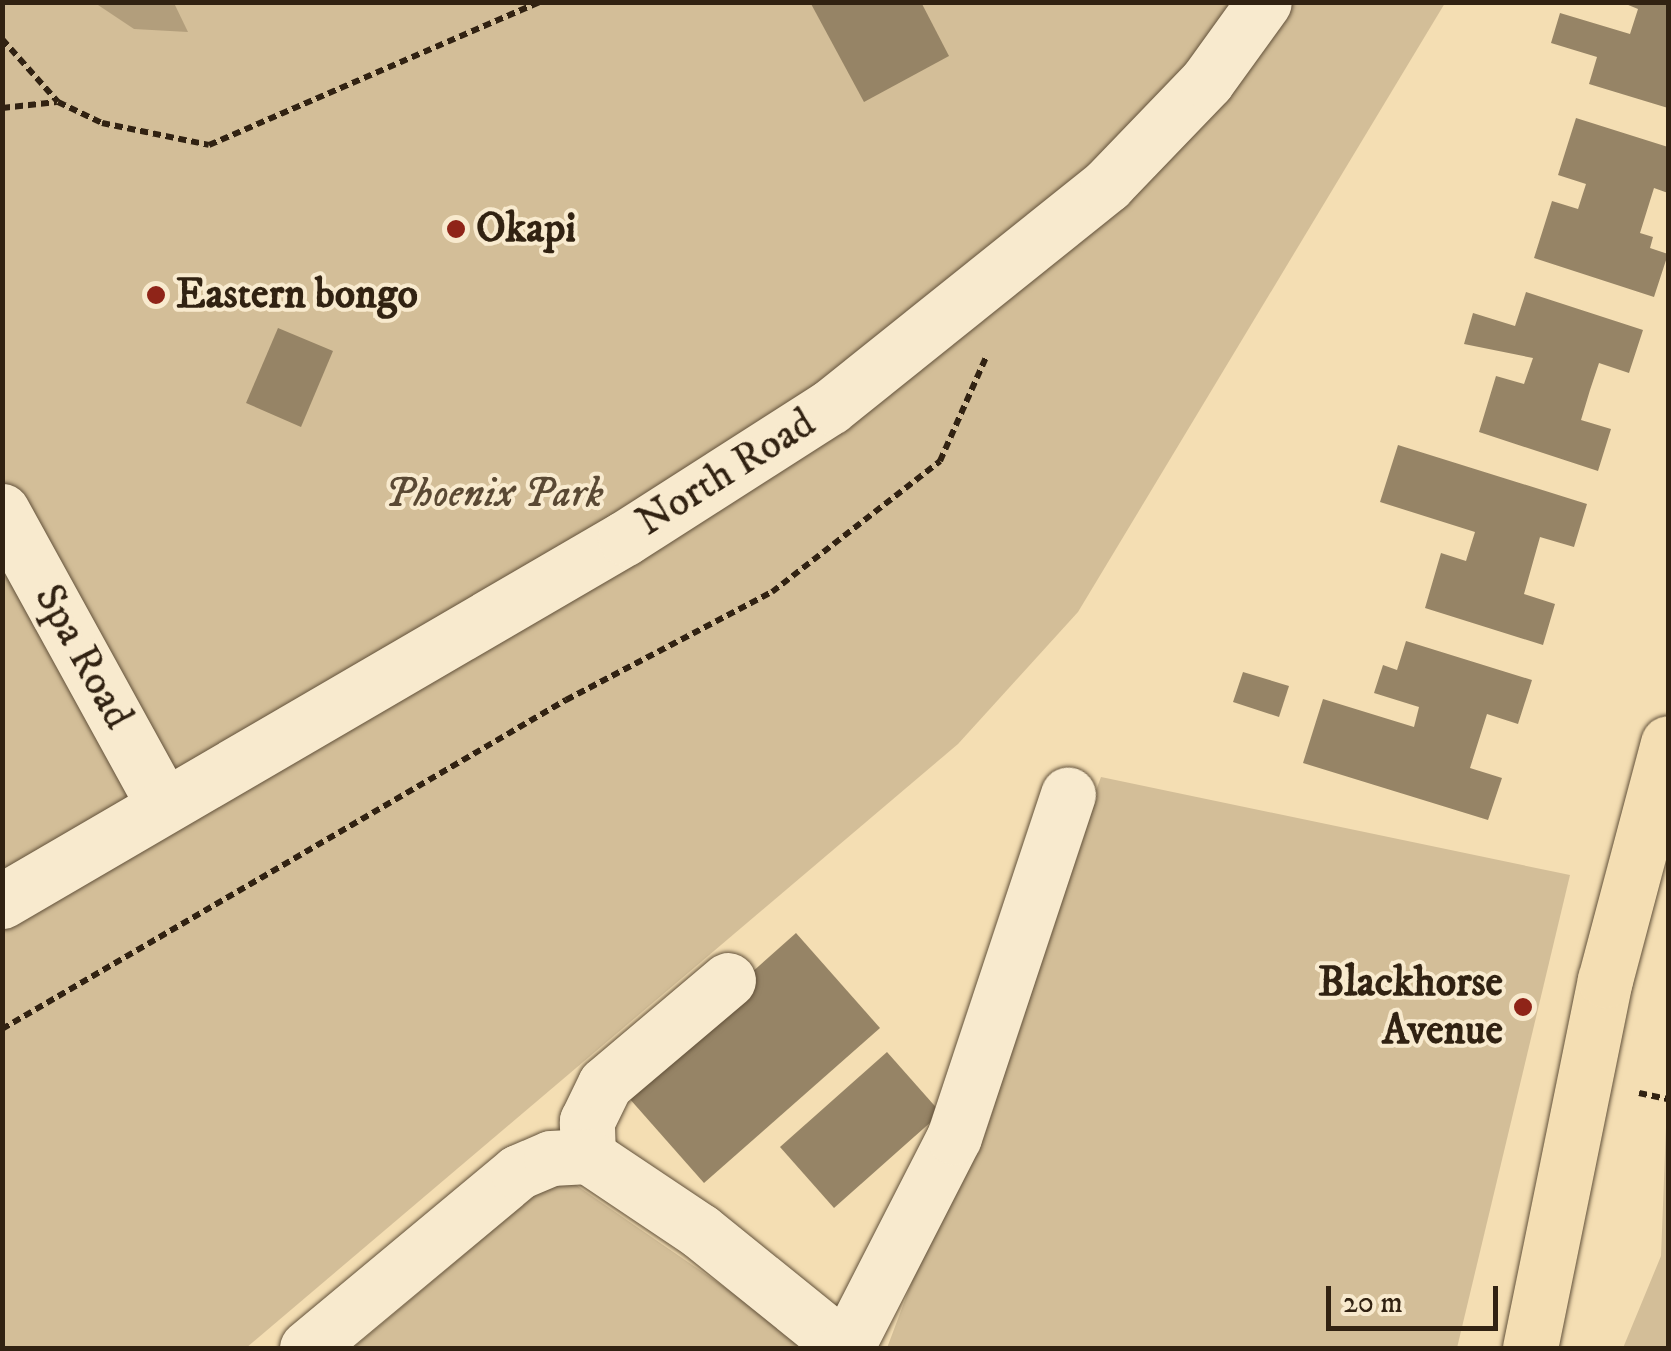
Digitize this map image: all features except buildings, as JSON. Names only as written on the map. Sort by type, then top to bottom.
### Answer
[{"type":"main road","points":[[1530,1348],[1605,980],[1668,743]]},
{"type":"street","name":"North Road","points":[[2,902],[163,804],[624,538],[830,407],[1107,185],[1207,81],[1264,2]]},
{"type":"street","name":"Spa Road","points":[[2,511],[163,804]]},
{"type":"street","points":[[306,1348],[518,1172],[551,1158],[588,1156],[700,1231],[846,1348],[954,1137],[1068,794]]},
{"type":"street","points":[[588,1156],[587,1121],[605,1084],[728,980]]},
{"type":"path","points":[[2,39],[58,102],[102,123],[209,145],[540,2]]},
{"type":"path","points":[[2,108],[58,102]]},
{"type":"path","points":[[2,1028],[550,710],[772,592],[940,461],[996,337]]},
{"type":"green space","name":"Phoenix Park","points":[[3,3],[1445,3],[1078,612],[958,744],[246,1348],[3,1348]]},
{"type":"green space","points":[[1101,777],[1570,875],[1457,1348],[887,1348]]},
{"type":"green space","points":[[1668,1076],[1668,1348],[1623,1348],[1661,1256]]},
{"type":"green space","points":[[560,1174],[813,1348],[353,1348]]},
{"type":"shaded area","points":[[95,3],[174,3],[188,32],[134,29]]},
{"type":"place","name":"Okapi","points":[[456,229]]},
{"type":"place","name":"Eastern bongo","points":[[156,295]]},
{"type":"place","name":"Blackhorse Avenue","points":[[1523,1007]]}]
